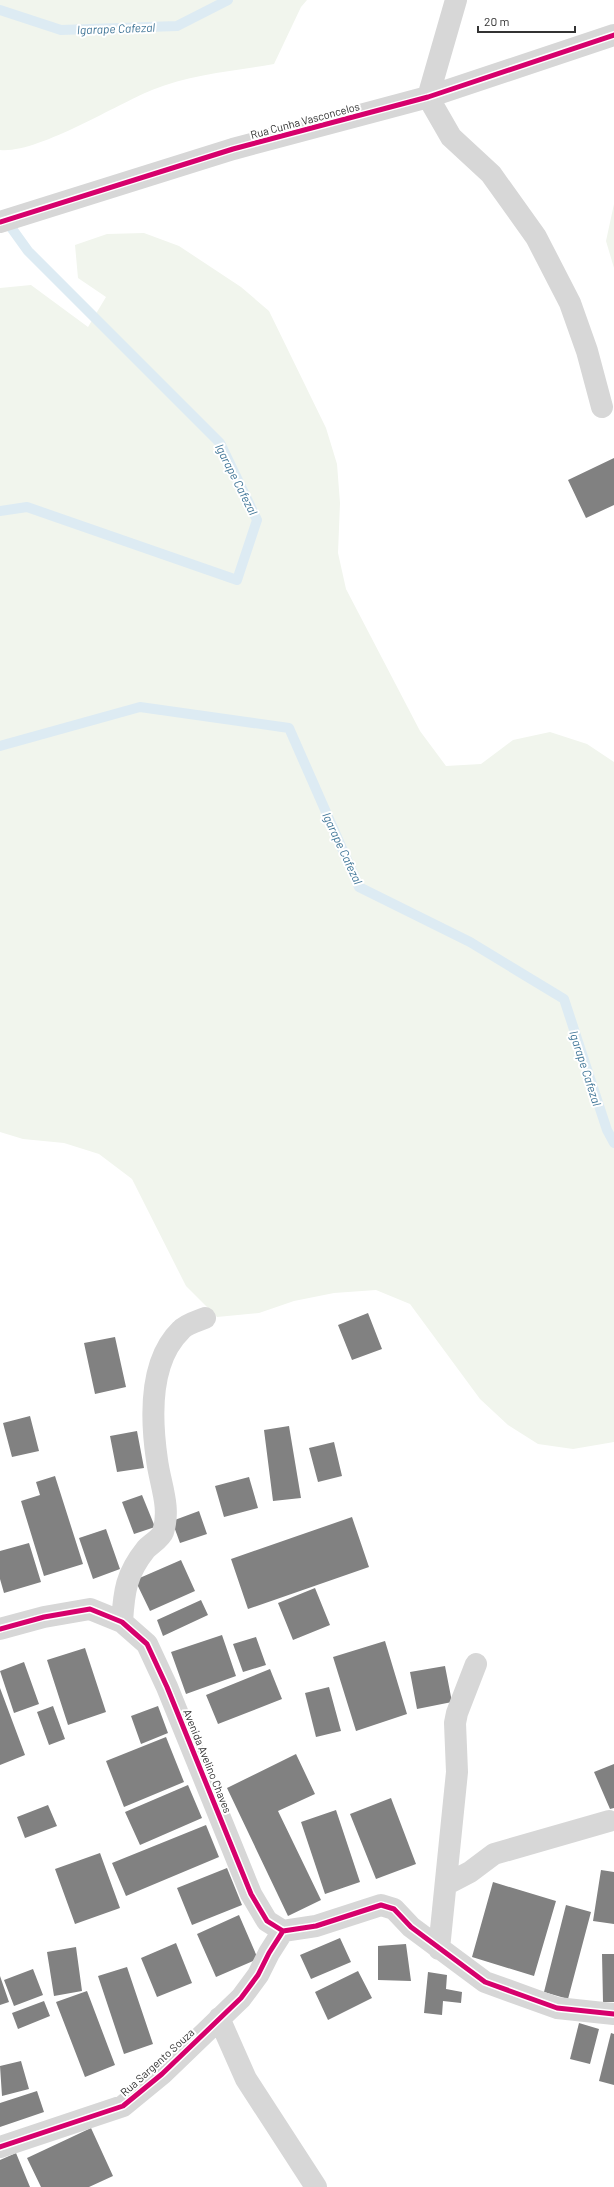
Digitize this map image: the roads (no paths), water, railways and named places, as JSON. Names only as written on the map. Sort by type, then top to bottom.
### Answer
[{"type":"street","points":[[456,0],[428,97],[451,137],[492,174],[536,236],[570,303],[587,351],[602,407]]},
{"type":"street","name":"Rua Cunha Vasconcelos","points":[[0,222],[79,199],[233,149],[428,97],[614,35]]},
{"type":"street","points":[[122,1622],[124,1590],[134,1564],[149,1545],[163,1534],[166,1512],[157,1460],[152,1406],[163,1354],[181,1328],[205,1318]]},
{"type":"street","name":"Avenida Avelino Chaves","points":[[0,1629],[44,1617],[90,1609],[122,1622],[147,1644],[167,1687],[251,1894],[267,1921],[284,1931]]},
{"type":"street","points":[[439,1949],[447,1884],[457,1772],[455,1723],[476,1664]]},
{"type":"street","points":[[447,1884],[470,1872],[494,1854],[609,1821]]},
{"type":"street","points":[[284,1931],[316,1926],[381,1905],[394,1910],[411,1927],[485,1982],[557,2008],[614,2014]]},
{"type":"street","name":"Rua Sargento Souza","points":[[0,2148],[122,2106],[162,2074],[241,1998],[258,1975],[269,1953],[284,1931]]},
{"type":"street","points":[[220,2018],[246,2079],[316,2187]]},
{"type":"waterway","name":"Igarape Cafezal","points":[[0,10],[61,30],[177,26],[228,0]]},
{"type":"waterway","name":"Igarape Cafezal","points":[[0,511],[27,507],[237,580],[257,520],[220,443],[28,251],[5,219]]},
{"type":"waterway","name":"Igarape Cafezal","points":[[0,746],[140,707],[289,728],[359,887],[470,942],[564,999],[607,1130],[614,1143]]}]
